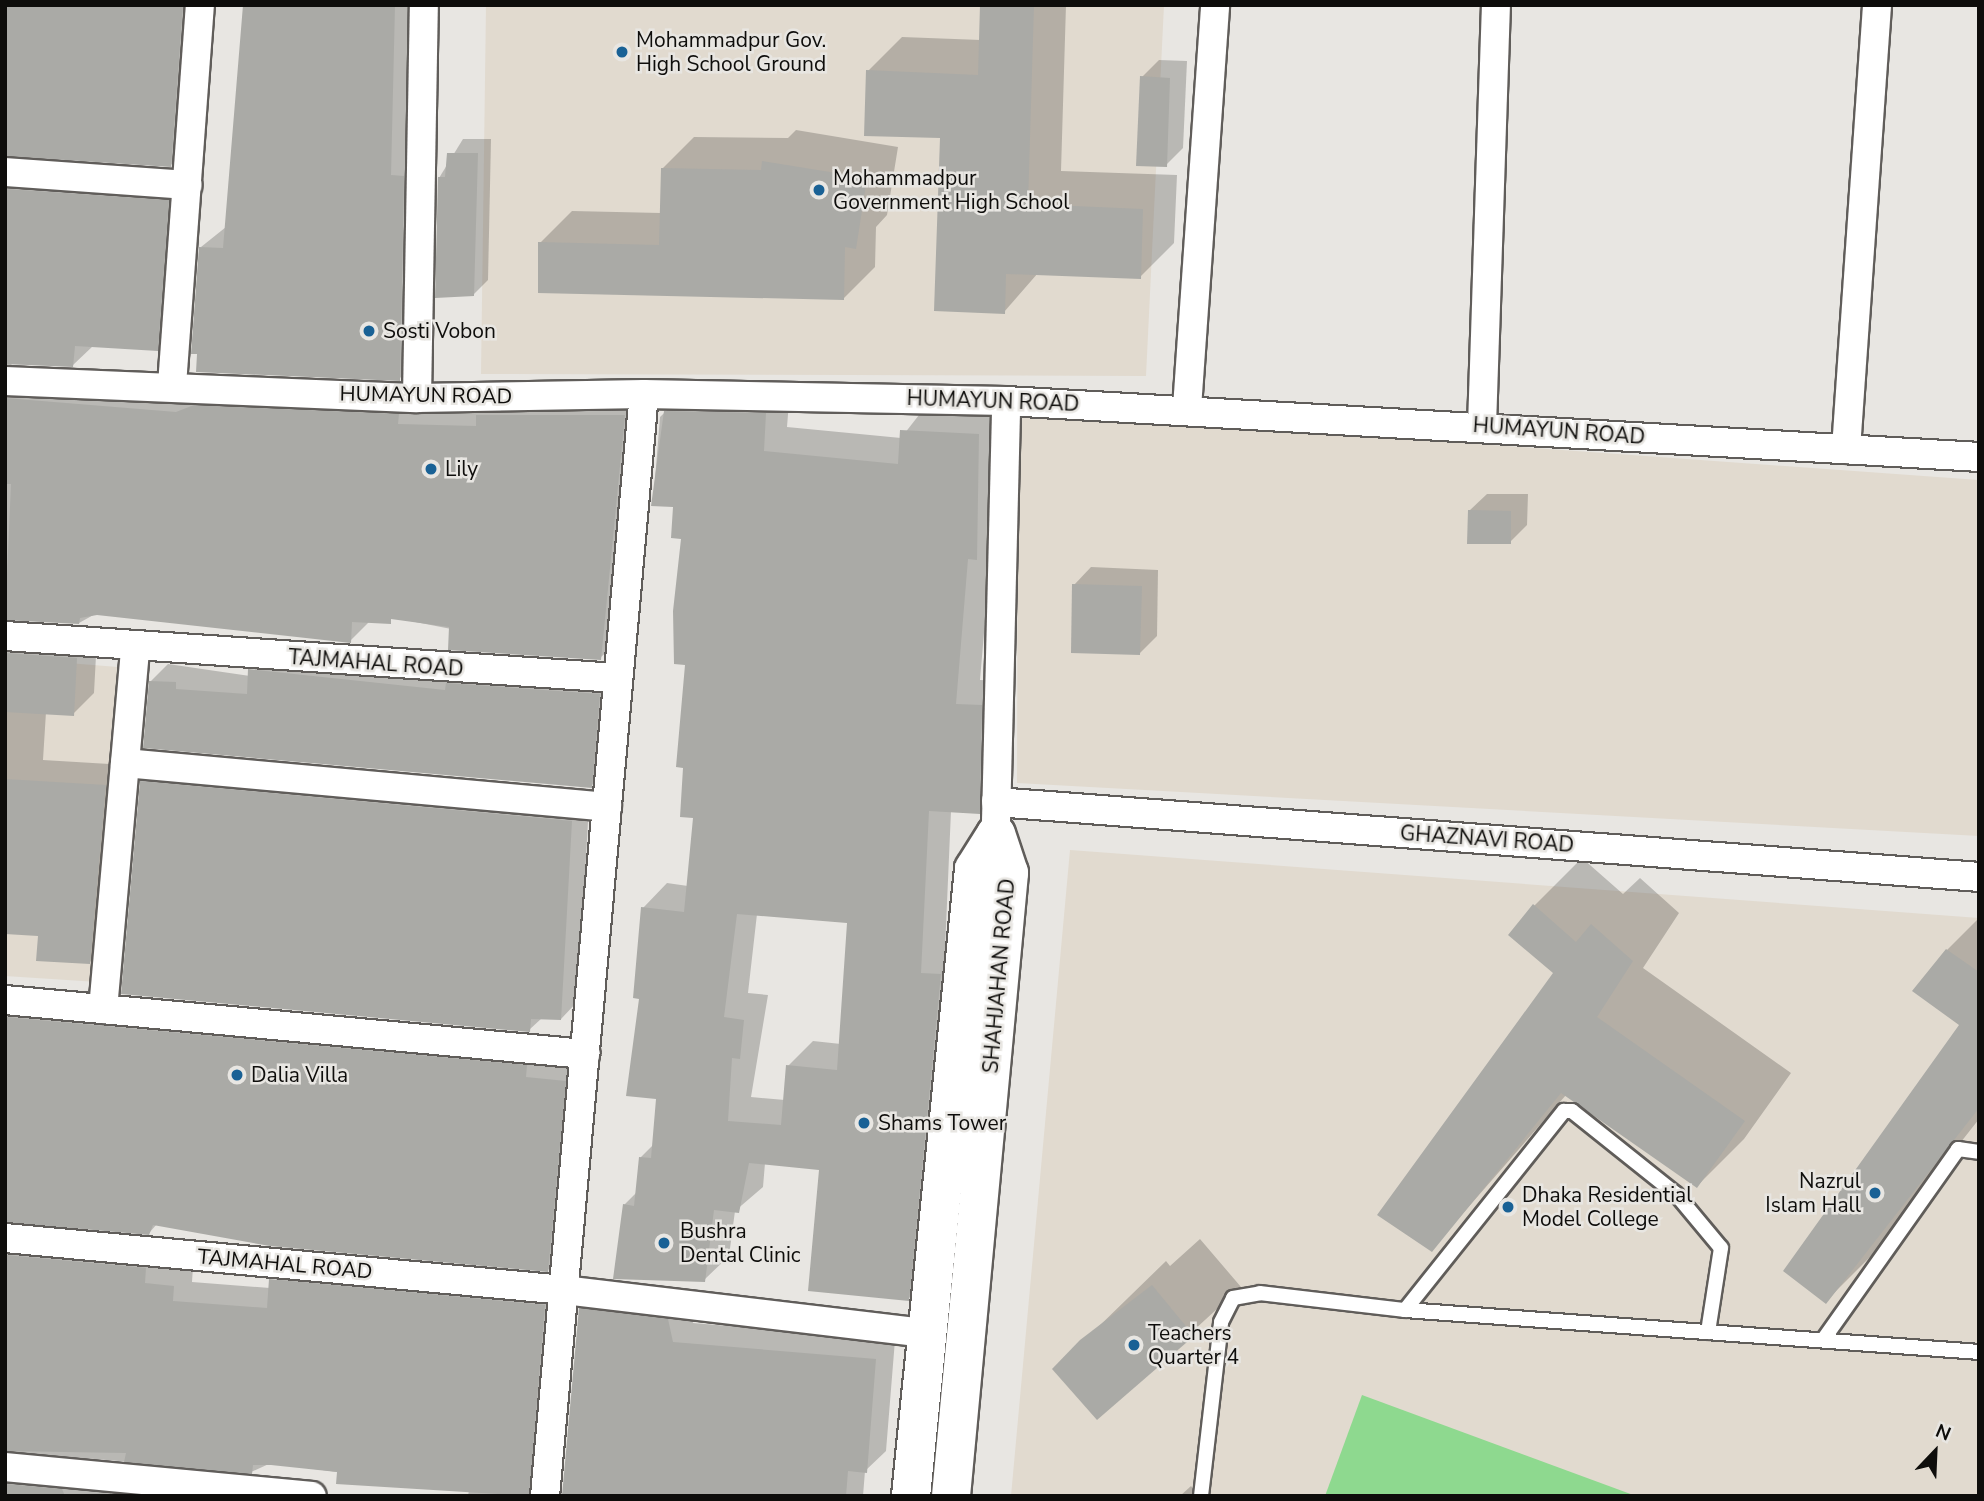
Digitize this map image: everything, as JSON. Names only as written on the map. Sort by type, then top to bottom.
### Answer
[{"type":"street","points":[[173,386],[201,5]]},
{"type":"street","points":[[417,398],[424,5]]},
{"type":"street","points":[[1187,408],[1215,5]]},
{"type":"street","points":[[1482,426],[1496,5]]},
{"type":"street","points":[[1846,449],[1877,5]]},
{"type":"street","points":[[5,173],[188,185]]},
{"type":"street","name":"HUMAYUN ROAD","points":[[5,382],[173,386],[417,398],[644,394],[1006,401],[1187,408],[1979,457]]},
{"type":"street","points":[[545,1496],[644,394]]},
{"type":"street","points":[[996,818],[1006,401]]},
{"type":"street","name":"TAJMAHAL ROAD","points":[[5,636],[135,648],[617,678]]},
{"type":"street","points":[[103,1009],[135,648]]},
{"type":"street","points":[[125,762],[607,807]]},
{"type":"street","name":"GHAZNAVI ROAD","points":[[996,818],[1979,877]]},
{"type":"street","name":"SHAHJAHAN ROAD","points":[[911,1496],[974,869],[996,818]]},
{"type":"street","name":"SHAHJAHAN ROAD","points":[[951,1496],[1009,873],[996,818]]},
{"type":"street","points":[[5,1000],[585,1054]]},
{"type":"street","name":"TAJMAHAL ROAD","points":[[5,1238],[564,1290],[926,1333]]},
{"type":"street","points":[[5,1467],[135,1488],[312,1496]]},
{"type":"lane","points":[[1405,1310],[1564,1111],[1572,1111],[1676,1194],[1721,1248],[1708,1332]]},
{"type":"lane","points":[[1823,1340],[1958,1149],[1979,1152]]},
{"type":"lane","points":[[1201,1496],[1221,1322],[1233,1298],[1260,1293],[1405,1310],[1979,1352]]},
{"type":"shaded area","name":"Mohammadpur Government High School","points":[[486,5],[1164,5],[1146,376],[481,374]]},
{"type":"shaded area","points":[[1018,411],[1979,480],[1979,836],[1017,783]]},
{"type":"shaded area","points":[[5,658],[118,667],[98,982],[5,976]]},
{"type":"shaded area","name":"Dhaka Residential Model College","points":[[1070,850],[1979,918],[1979,1496],[1011,1496]]},
{"type":"shaded area","points":[[1362,1395],[1636,1496],[1325,1496]]},
{"type":"building","points":[[5,5],[183,5],[171,167],[5,156]]},
{"type":"building","points":[[243,5],[395,5],[391,175],[404,176],[400,381],[196,372],[197,354],[191,354],[199,247],[223,248]]},
{"type":"building","points":[[980,5],[1034,5],[1028,204],[1143,209],[1141,279],[1006,274],[1005,314],[934,311],[940,138],[864,136],[866,70],[978,75]]},
{"type":"building","points":[[1140,76],[1170,78],[1167,167],[1136,166]]},
{"type":"building","points":[[447,153],[478,153],[474,296],[435,298],[438,177],[445,177]]},
{"type":"building","points":[[762,161],[867,178],[856,249],[845,247],[844,300],[538,293],[538,242],[659,245],[661,168],[761,170]]},
{"type":"building","points":[[5,189],[169,200],[158,351],[75,346],[73,367],[5,364]]},
{"type":"building","points":[[5,398],[176,412],[194,405],[399,414],[398,424],[476,426],[476,415],[625,415],[601,660],[448,650],[449,627],[391,619],[391,624],[352,622],[351,643],[97,615],[80,618],[79,624],[5,620],[11,484],[5,484]]},
{"type":"building","points":[[664,411],[766,413],[764,451],[898,464],[900,430],[979,434],[977,560],[968,559],[956,704],[982,705],[980,814],[929,811],[921,973],[941,974],[909,1301],[808,1291],[819,1170],[749,1163],[739,1213],[714,1210],[705,1282],[613,1279],[623,1204],[634,1206],[639,1157],[651,1158],[656,1099],[626,1096],[639,999],[633,998],[641,907],[684,912],[693,818],[680,817],[683,768],[676,767],[685,665],[674,664],[673,611],[681,539],[671,538],[673,507],[651,506]],"holes":[[[737,914],[847,923],[837,1070],[786,1065],[781,1125],[728,1121],[732,1058],[740,1059],[744,1020],[724,1017]]]},
{"type":"building","points":[[1468,510],[1511,511],[1511,544],[1467,544]]},
{"type":"building","points":[[1072,584],[1142,586],[1140,655],[1071,653]]},
{"type":"building","points":[[5,653],[77,658],[74,716],[5,712]]},
{"type":"building","points":[[248,669],[445,690],[446,683],[600,694],[592,788],[143,748],[149,681],[176,682],[176,689],[247,694]]},
{"type":"building","points":[[5,779],[106,785],[90,964],[36,961],[38,936],[5,934]]},
{"type":"building","points":[[140,781],[572,821],[561,1020],[531,1019],[530,1032],[121,994]]},
{"type":"building","points":[[1533,904],[1576,942],[1591,924],[1633,961],[1597,1017],[1745,1121],[1697,1188],[1561,1093],[1432,1252],[1377,1215],[1553,973],[1508,935]]},
{"type":"building","name":"Nazrul Islam Hall","points":[[1946,949],[1979,972],[1979,1108],[1826,1304],[1783,1271],[1959,1025],[1912,991]]},
{"type":"building","points":[[5,1017],[527,1065],[526,1077],[566,1081],[548,1272],[270,1246],[153,1225],[149,1235],[5,1222]]},
{"type":"building","points":[[5,1255],[146,1268],[145,1283],[174,1286],[173,1301],[267,1308],[269,1279],[545,1305],[529,1496],[336,1484],[337,1472],[271,1465],[253,1465],[252,1474],[124,1462],[126,1453],[5,1451]]},
{"type":"building","name":"Teachers Quarter 4","points":[[1152,1285],[1194,1336],[1097,1420],[1052,1369],[1080,1340]]},
{"type":"building","points":[[579,1308],[668,1319],[673,1342],[876,1359],[867,1473],[848,1471],[846,1496],[562,1496]]},
{"type":"building","points":[[5,1484],[62,1489],[65,1496],[5,1496]]},
{"type":"place","name":"Mohammadpur Gov. High School Ground","points":[[622,52]]},
{"type":"place","name":"Mohammadpur Government High School","points":[[819,190]]},
{"type":"place","name":"Sosti Vobon","points":[[369,331]]},
{"type":"place","name":"Lily","points":[[431,469]]},
{"type":"place","name":"Dalia Villa","points":[[237,1075]]},
{"type":"place","name":"Shams Tower","points":[[864,1123]]},
{"type":"place","name":"Nazrul Islam Hall","points":[[1875,1193]]},
{"type":"place","name":"Dhaka Residential Model College","points":[[1508,1207]]},
{"type":"place","name":"Bushra Dental Clinic","points":[[664,1243]]},
{"type":"place","name":"Teachers Quarter 4","points":[[1134,1345]]}]
